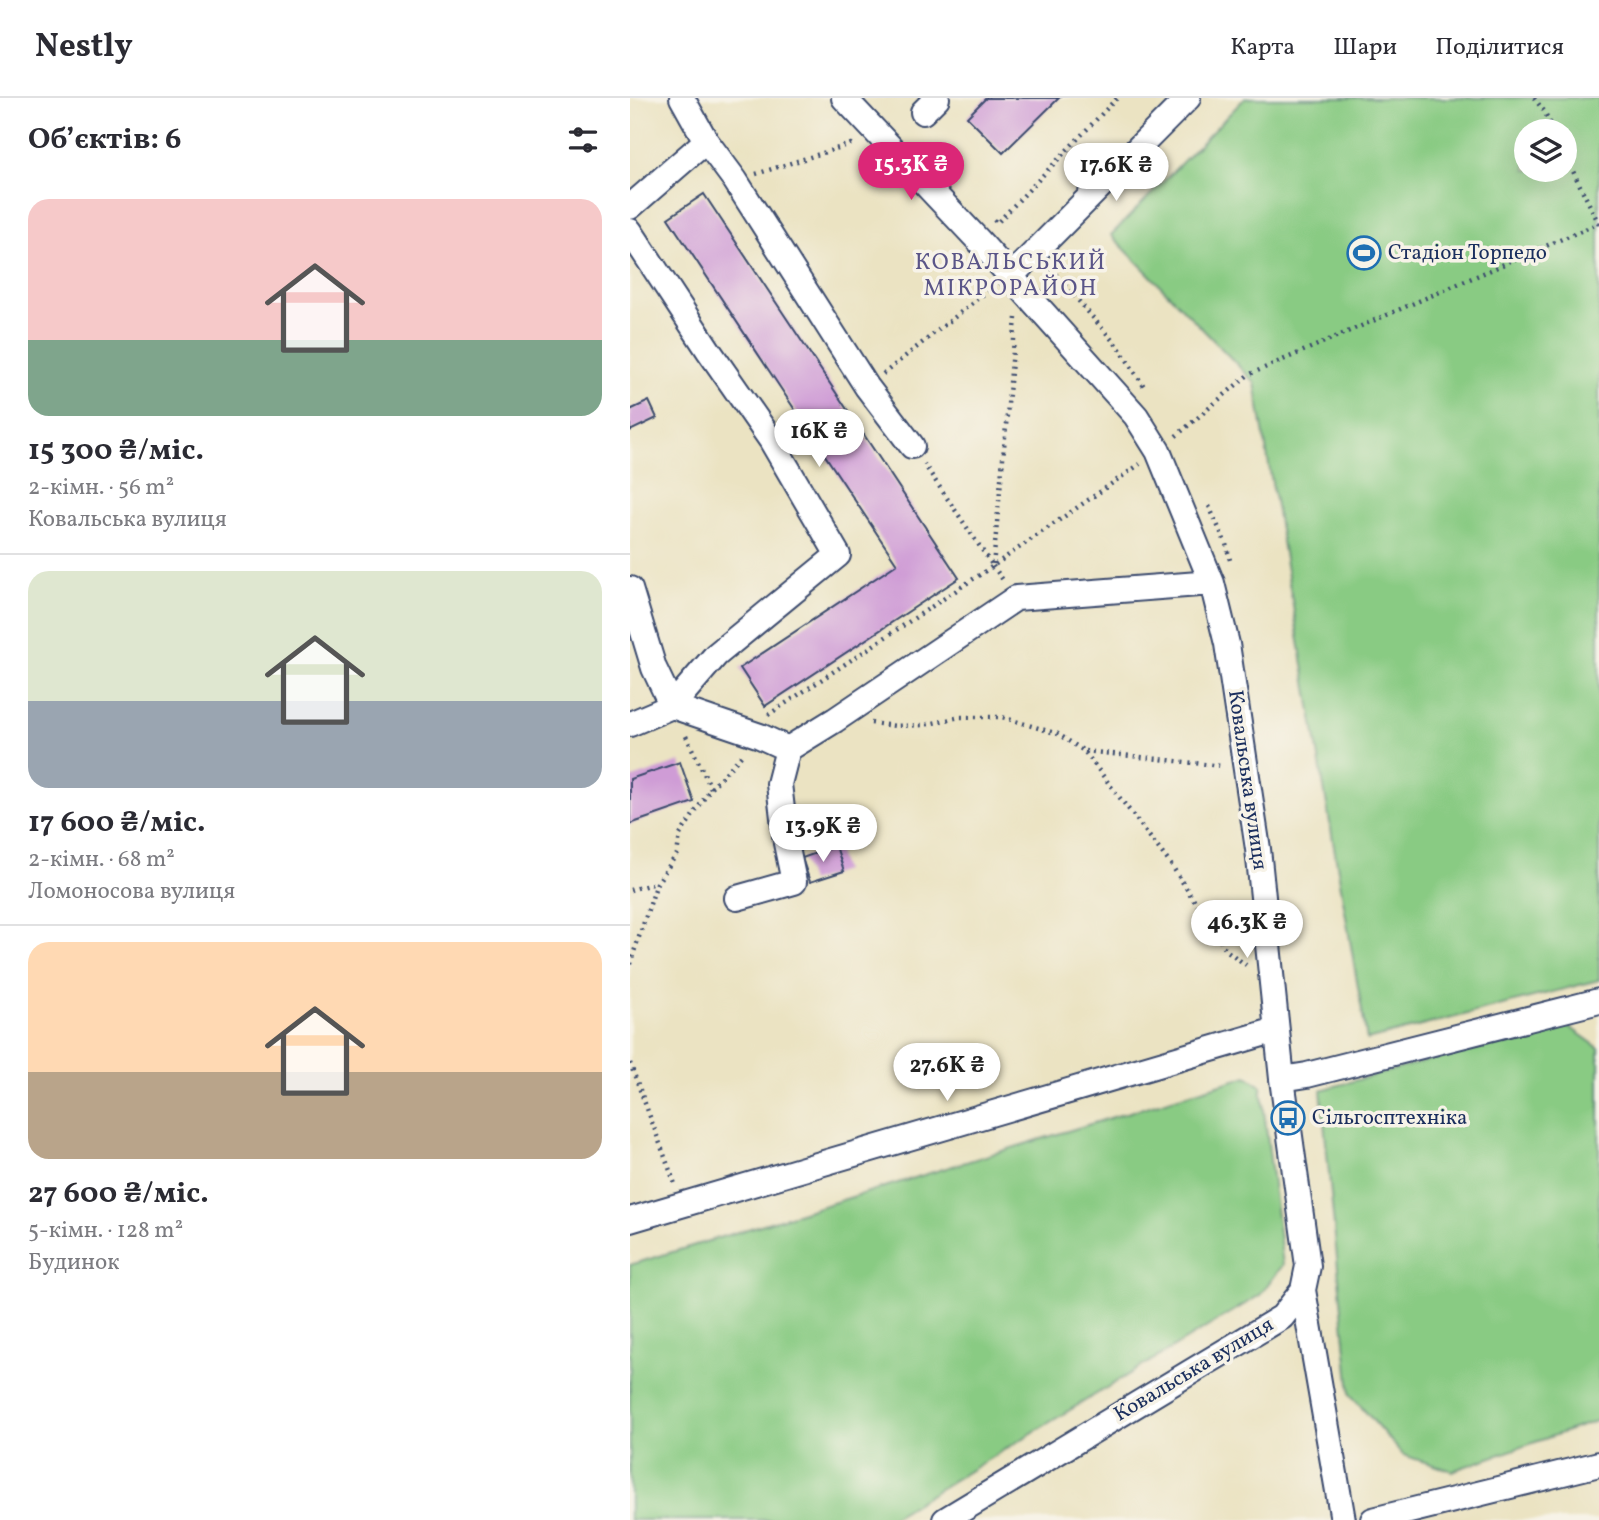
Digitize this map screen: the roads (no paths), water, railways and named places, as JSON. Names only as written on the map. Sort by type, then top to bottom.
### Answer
[{"type":"street","points":[[682,98],[706,141],[735,180],[867,387],[912,446]]},
{"type":"street","name":"Ковальська вулиця","points":[[844,98],[1011,276],[1136,416],[1158,451],[1212,583],[1227,644],[1258,849],[1276,1030],[1308,1266],[1303,1290],[1282,1317],[945,1520]]},
{"type":"street","points":[[1011,276],[1188,98]]},
{"type":"street","points":[[630,208],[706,141]]},
{"type":"street","points":[[630,231],[771,440],[838,555],[716,654],[671,706],[630,724]]},
{"type":"street","points":[[737,898],[794,882],[786,844],[779,784],[788,749],[1016,598],[1212,583]]},
{"type":"street","points":[[630,589],[654,668],[671,706],[760,736],[788,749]]},
{"type":"street","points":[[1282,1079],[1599,1001]]},
{"type":"street","points":[[630,1220],[1276,1030]]},
{"type":"street","points":[[1303,1290],[1343,1520]]},
{"type":"street","points":[[1373,1520],[1599,1464]]},
{"type":"place","name":"Стадіон Торпедо","points":[[1364,253]]},
{"type":"place","name":"Сільгосптехніка","points":[[1288,1118]]},
{"type":"district","name":"КОВАЛЬСЬКИЙ МІКРОРАЙОН","points":[[1011,276]]}]
